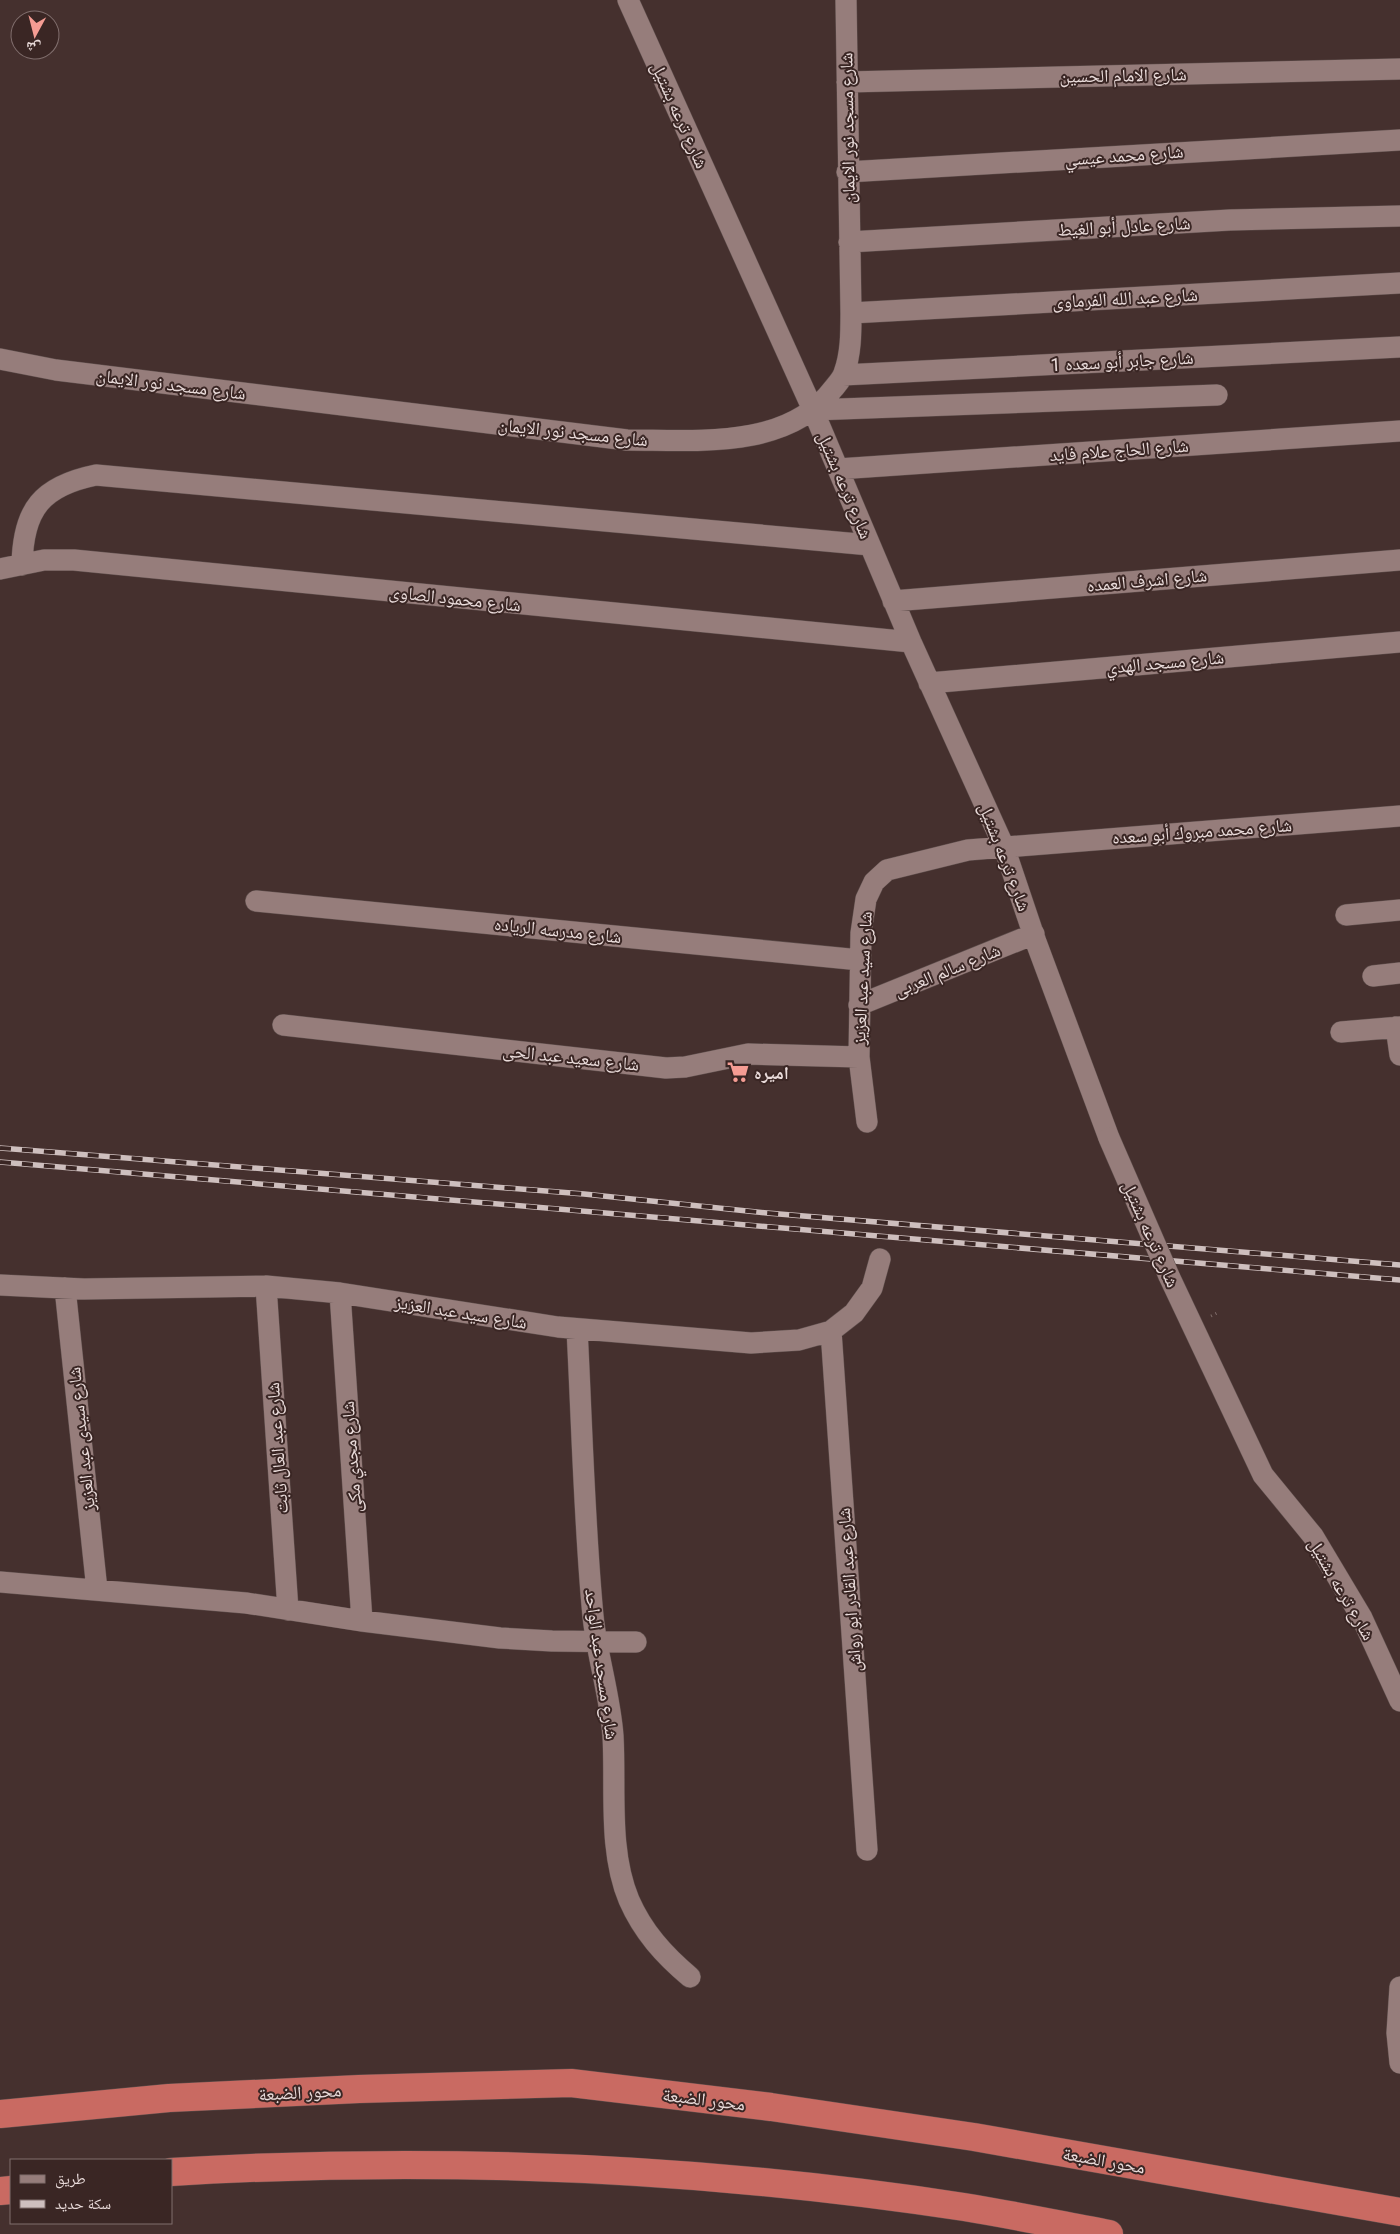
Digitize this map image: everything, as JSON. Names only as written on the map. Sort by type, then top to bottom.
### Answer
[{"type":"highway","name":"محور الضبعة","points":[[0,2114],[169,2098],[359,2089],[571,2083],[771,2107],[974,2137],[1400,2212]]},
{"type":"highway","points":[[172,2172],[371,2165],[570,2168],[768,2183],[965,2208],[1109,2234]]},
{"type":"street","name":"شارع ترعه بشتيل","points":[[628,0],[813,410],[911,642],[1004,847],[1109,1138],[1169,1276],[1263,1475],[1313,1536],[1362,1618],[1400,1701]]},
{"type":"street","name":"شارع مسجد نور الايمان","points":[[0,359],[56,370],[627,440],[703,440],[748,436],[775,428],[813,410],[843,375],[848,358],[851,313],[847,172],[846,0]]},
{"type":"street","name":"شارع الامام الحسين","points":[[847,82],[1400,69]]},
{"type":"street","name":"شارع محمد عيسي","points":[[847,172],[1400,140]]},
{"type":"street","name":"شارع عادل أبو الغيط","points":[[849,242],[1230,220],[1400,216]]},
{"type":"street","name":"شارع عبد الله الفرماوى","points":[[851,313],[1400,284]]},
{"type":"street","name":"شارع جابر أبو سعده 1","points":[[843,375],[1400,347]]},
{"type":"street","points":[[813,410],[1217,395]]},
{"type":"street","name":"شارع الحاج علام فايد","points":[[838,469],[1400,431]]},
{"type":"street","points":[[22,565],[22,539],[31,514],[48,494],[71,480],[96,475],[870,545]]},
{"type":"street","name":"شارع محمود الصاوى","points":[[0,569],[44,560],[74,560],[911,642]]},
{"type":"street","name":"شارع اشرف العمده","points":[[894,601],[1400,560]]},
{"type":"street","name":"شارع مسجد الهدي","points":[[929,683],[1400,642]]},
{"type":"street","name":"شارع محمد مبروك أبو سعده","points":[[1004,847],[1400,816]]},
{"type":"street","name":"شارع سيد عبد العزيز","points":[[867,1122],[859,1057],[860,960],[861,933],[866,899],[874,882],[887,870],[968,850],[1004,847]]},
{"type":"street","name":"شارع مدرسه الرياده","points":[[256,901],[860,960]]},
{"type":"street","points":[[1346,915],[1400,910]]},
{"type":"street","name":"شارع سالم العربى","points":[[859,1005],[1034,934]]},
{"type":"street","points":[[1373,976],[1400,973]]},
{"type":"street","name":"شارع سعيد عبد الحى","points":[[283,1025],[666,1068],[685,1067],[748,1054],[859,1057]]},
{"type":"street","points":[[1341,1032],[1398,1027],[1400,1054]]},
{"type":"street","name":"شارع سيد عبد العزيز","points":[[0,1285],[65,1288],[266,1286],[340,1292],[577,1329],[752,1343],[799,1340],[830,1330],[854,1313],[872,1288],[880,1260]]},
{"type":"street","name":"شارع عبد العال ثابت","points":[[266,1286],[288,1610]]},
{"type":"street","name":"شارع سيدى عبد العزيز","points":[[65,1288],[97,1590]]},
{"type":"street","name":"شارع مجدي مكى","points":[[340,1292],[362,1621]]},
{"type":"street","name":"شارع مسجد عبد الواحد","points":[[577,1329],[593,1616],[596,1642],[609,1702],[613,1735],[617,1852],[629,1900],[654,1943],[690,1977]]},
{"type":"street","name":"شارع عبد القادر ابو رواش","points":[[830,1330],[867,1850]]},
{"type":"street","points":[[0,1582],[246,1603],[362,1621],[500,1638],[636,1642]]},
{"type":"street","points":[[1400,1987],[1397,2033],[1400,2063]]},
{"type":"railway","points":[[0,1148],[584,1194],[767,1213],[1400,1265]]},
{"type":"railway","points":[[0,1162],[1400,1280]]},
{"type":"place","name":"اميره","points":[[738,1072]]}]
